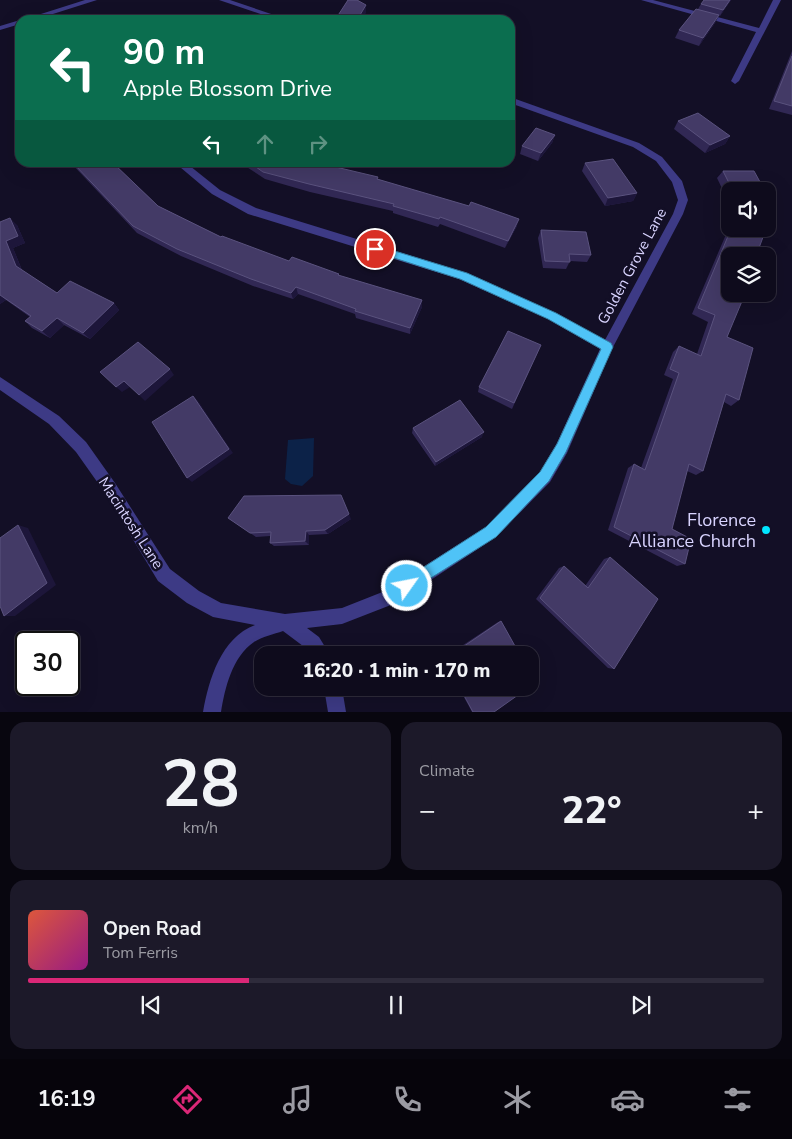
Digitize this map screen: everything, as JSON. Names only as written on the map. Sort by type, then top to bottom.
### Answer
[{"type":"street","points":[[42,15],[92,0]]},
{"type":"street","points":[[223,0],[270,15]]},
{"type":"street","points":[[645,0],[760,31]]},
{"type":"street","points":[[736,81],[777,0]]},
{"type":"street","points":[[0,28],[15,24]]},
{"type":"street","name":"Golden Grove Lane","points":[[285,622],[342,616],[390,597],[491,532],[545,477],[562,448],[607,347],[678,214],[683,200],[677,181],[659,159],[636,145],[515,102]]},
{"type":"street","points":[[184,167],[216,192],[252,211],[463,276],[552,316],[607,347]]},
{"type":"street","name":"Macintosh Lane","points":[[0,383],[54,420],[81,447],[110,488],[164,575],[193,597],[219,611],[285,622],[315,646]]},
{"type":"street","points":[[212,712],[217,683],[232,654],[248,636],[285,622]]},
{"type":"street","points":[[334,696],[337,712]]},
{"type":"water","points":[[314,438],[313,476],[302,486],[291,484],[285,479],[288,440]]},
{"type":"building","points":[[348,0],[357,0],[366,5],[360,15],[338,15]]},
{"type":"building","points":[[704,0],[730,0],[723,10],[701,4]]},
{"type":"building","points":[[696,9],[719,15],[703,38],[679,30]]},
{"type":"building","points":[[792,56],[792,106],[774,101]]},
{"type":"building","points":[[698,113],[730,136],[710,145],[678,121]]},
{"type":"building","points":[[536,128],[555,135],[541,153],[522,146]]},
{"type":"building","points":[[613,159],[637,193],[608,198],[585,163]]},
{"type":"building","points":[[77,167],[117,167],[158,206],[221,237],[289,261],[292,257],[338,275],[422,300],[410,328],[355,311],[356,309],[296,287],[291,293],[251,279],[177,249],[133,226]]},
{"type":"building","points":[[256,167],[336,167],[378,177],[377,179],[469,206],[471,202],[519,219],[508,241],[440,217],[439,219],[393,206],[394,204],[263,172]]},
{"type":"building","points":[[723,171],[754,171],[760,182],[728,182]]},
{"type":"building","points":[[10,218],[18,236],[6,241],[16,266],[57,293],[70,281],[114,303],[83,333],[57,318],[42,331],[25,321],[31,316],[0,295],[0,222]]},
{"type":"building","points":[[541,230],[586,232],[591,255],[569,254],[570,262],[545,261]]},
{"type":"building","points":[[728,237],[763,237],[759,247],[723,247]]},
{"type":"building","points":[[721,253],[721,302],[742,302],[727,337],[753,348],[739,400],[726,394],[703,471],[689,464],[672,529],[691,539],[685,564],[614,527],[634,464],[645,470],[679,373],[670,369],[679,346],[701,356],[715,315],[698,308]]},
{"type":"building","points":[[508,331],[541,345],[514,403],[479,387]]},
{"type":"building","points":[[138,342],[170,369],[139,395],[124,381],[116,387],[100,372]]},
{"type":"building","points":[[193,396],[229,449],[187,478],[152,422]]},
{"type":"building","points":[[460,400],[484,432],[436,462],[413,428]]},
{"type":"building","points":[[341,495],[349,514],[325,530],[306,531],[305,541],[270,543],[271,532],[250,533],[228,518],[244,496]]},
{"type":"building","points":[[18,525],[47,583],[4,616],[0,606],[0,538]]},
{"type":"building","points":[[610,557],[658,599],[614,669],[540,598],[564,566],[588,588]]},
{"type":"building","points":[[501,621],[515,646],[464,646]]},
{"type":"building","points":[[464,696],[517,696],[494,712],[473,712]]},
{"type":"place","name":"Florence Alliance Church","points":[[766,530]]},
{"type":"route","points":[[375,249],[463,276],[552,316],[607,347],[562,448],[545,477],[491,532],[407,586]]}]
